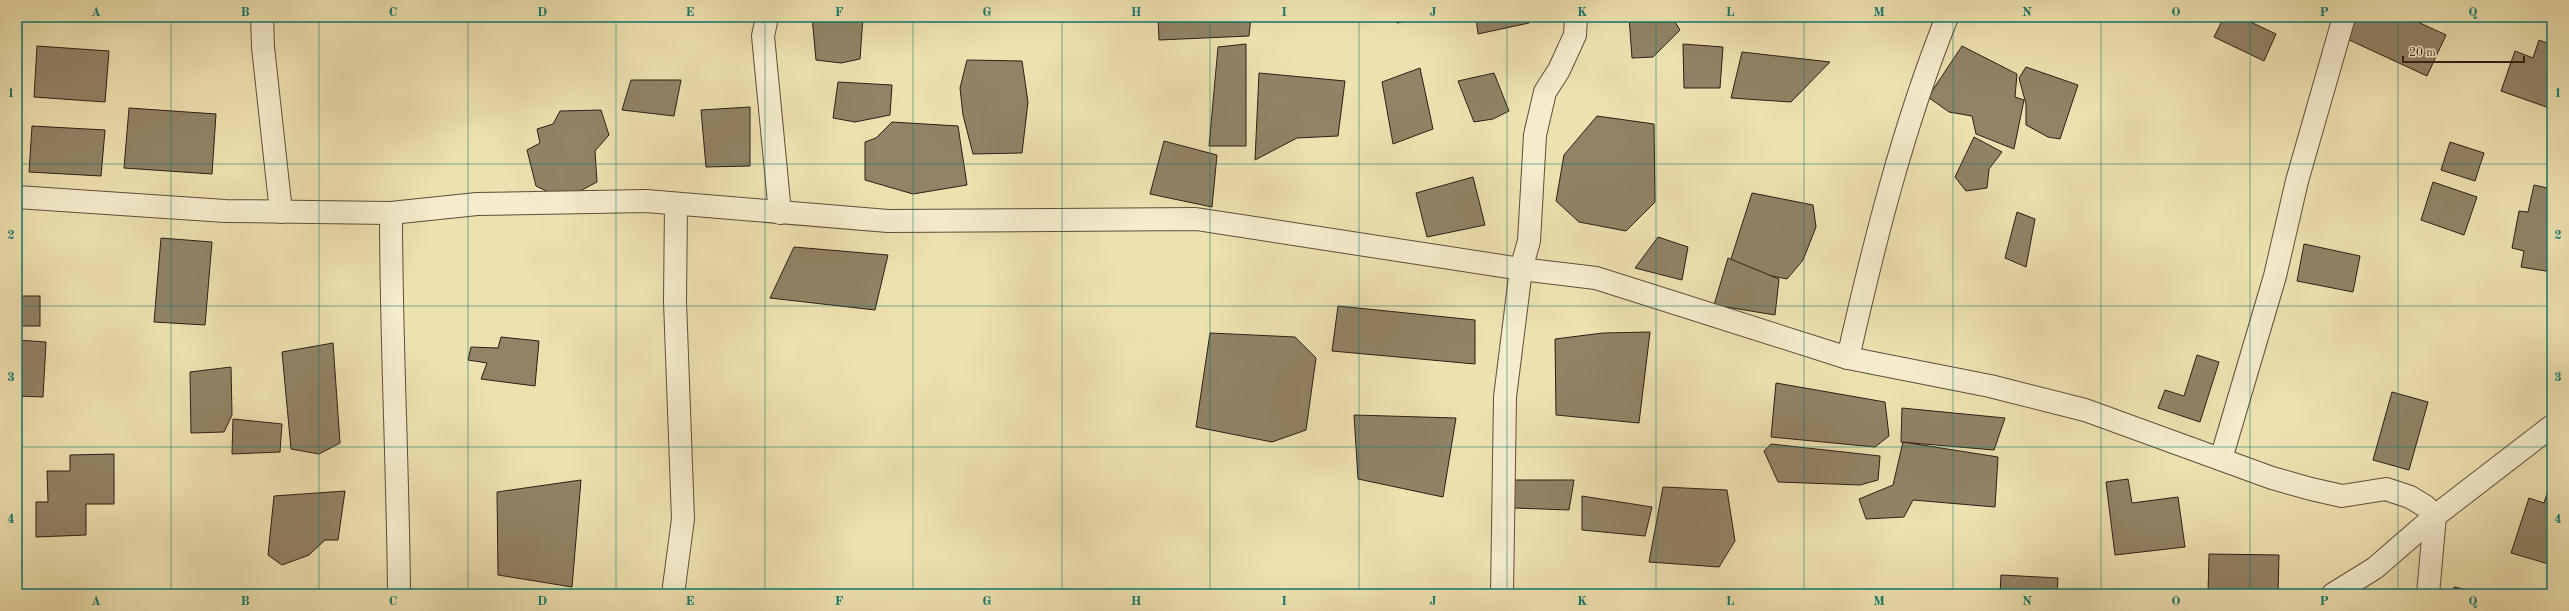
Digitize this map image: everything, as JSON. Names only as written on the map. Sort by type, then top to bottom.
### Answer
[{"type":"street","points":[[262,17],[263,47],[281,212]]},
{"type":"street","points":[[767,17],[763,36],[780,213]]},
{"type":"street","points":[[1502,594],[1505,397],[1521,269],[1529,241],[1535,135],[1546,92],[1559,70],[1575,35],[1576,17]]},
{"type":"street","points":[[1848,358],[1870,259],[1914,107],[1923,77],[1947,17]]},
{"type":"street","points":[[2221,459],[2275,276],[2297,181],[2344,17]]},
{"type":"street","points":[[17,197],[225,211],[391,213],[477,204],[646,201],[888,221],[1196,219],[1521,269],[1596,278],[1848,358],[1990,386],[2086,410],[2272,478],[2342,496],[2386,489],[2410,496],[2425,506],[2434,516],[2428,594]]},
{"type":"street","points":[[673,594],[683,519],[675,301],[676,204]]},
{"type":"street","points":[[391,213],[391,344],[398,490],[399,594]]},
{"type":"street","points":[[2333,594],[2375,568],[2434,516],[2552,426]]},
{"type":"building","points":[[812,17],[863,17],[860,59],[841,63],[816,60]]},
{"type":"building","points":[[1158,17],[1251,17],[1249,36],[1159,40]]},
{"type":"building","points":[[1396,17],[1427,17],[1397,23]]},
{"type":"building","points":[[1476,17],[1528,17],[1529,23],[1478,34]]},
{"type":"building","points":[[1629,17],[1672,17],[1680,30],[1653,57],[1632,58]]},
{"type":"building","points":[[2224,17],[2240,17],[2276,34],[2264,61],[2214,37]]},
{"type":"building","points":[[2355,17],[2407,17],[2446,35],[2427,76],[2345,38]]},
{"type":"building","points":[[2539,40],[2552,45],[2552,109],[2501,91],[2515,51],[2533,58]]},
{"type":"building","points":[[1246,44],[1246,146],[1209,146],[1218,47]]},
{"type":"building","points":[[1683,44],[1723,47],[1720,88],[1684,88]]},
{"type":"building","points":[[37,46],[109,51],[105,102],[34,97]]},
{"type":"building","points":[[1962,46],[2017,74],[2015,97],[2024,100],[2014,149],[1976,134],[1972,116],[1949,112],[1928,97]]},
{"type":"building","points":[[1742,52],[1830,62],[1791,102],[1731,98]]},
{"type":"building","points":[[967,60],[1022,61],[1028,102],[1022,153],[973,154],[963,115],[960,88]]},
{"type":"building","points":[[2026,67],[2078,85],[2060,139],[2048,137],[2026,125],[2026,104],[2019,78]]},
{"type":"building","points":[[1420,68],[1433,129],[1393,144],[1382,82]]},
{"type":"building","points":[[1259,73],[1345,81],[1338,136],[1297,138],[1255,160]]},
{"type":"building","points":[[1494,73],[1509,111],[1493,119],[1474,122],[1458,81]]},
{"type":"building","points":[[631,80],[681,80],[674,116],[622,110]]},
{"type":"building","points":[[838,82],[892,85],[890,115],[855,122],[833,118]]},
{"type":"building","points":[[750,107],[750,166],[706,167],[701,110]]},
{"type":"building","points":[[129,108],[216,114],[212,174],[124,168]]},
{"type":"building","points":[[601,110],[609,135],[595,151],[597,182],[580,191],[559,197],[536,186],[527,150],[540,143],[537,129],[553,124],[560,111]]},
{"type":"building","points":[[1597,116],[1654,124],[1655,202],[1626,231],[1579,222],[1556,201],[1564,155]]},
{"type":"building","points":[[892,122],[958,126],[967,185],[913,194],[865,180],[865,142],[876,138]]},
{"type":"building","points":[[32,126],[105,130],[101,176],[29,172]]},
{"type":"building","points":[[1974,137],[2002,152],[1989,169],[1987,188],[1966,191],[1955,177]]},
{"type":"building","points":[[1164,141],[1217,155],[1212,207],[1150,194]]},
{"type":"building","points":[[2450,142],[2484,153],[2475,181],[2441,170]]},
{"type":"building","points":[[1473,177],[1485,225],[1427,237],[1416,193]]},
{"type":"building","points":[[2433,182],[2477,197],[2464,235],[2421,220]]},
{"type":"building","points":[[2534,185],[2552,189],[2552,272],[2521,267],[2524,251],[2512,248],[2519,211],[2528,212]]},
{"type":"building","points":[[1752,193],[1813,205],[1816,227],[1803,260],[1787,279],[1747,271],[1731,259]]},
{"type":"building","points":[[2017,212],[2035,219],[2026,267],[2005,258]]},
{"type":"building","points":[[1658,237],[1688,247],[1682,280],[1635,268]]},
{"type":"building","points":[[161,238],[212,242],[205,325],[154,322]]},
{"type":"building","points":[[2304,244],[2360,256],[2353,292],[2297,281]]},
{"type":"building","points":[[794,247],[888,255],[875,310],[770,298]]},
{"type":"building","points":[[1728,258],[1779,279],[1775,315],[1714,305]]},
{"type":"building","points":[[17,296],[40,296],[40,326],[17,326]]},
{"type":"building","points":[[1338,306],[1475,320],[1475,364],[1332,351]]},
{"type":"building","points":[[1650,332],[1639,423],[1556,415],[1555,339],[1603,333]]},
{"type":"building","points":[[1210,333],[1295,337],[1316,358],[1306,430],[1272,442],[1196,427]]},
{"type":"building","points":[[501,337],[539,341],[535,386],[481,379],[487,363],[468,360],[471,347],[498,348]]},
{"type":"building","points":[[17,340],[46,342],[43,397],[17,396]]},
{"type":"building","points":[[333,343],[340,443],[319,454],[291,449],[282,352]]},
{"type":"building","points":[[2197,355],[2219,362],[2200,422],[2158,408],[2165,390],[2184,396]]},
{"type":"building","points":[[231,367],[232,415],[224,432],[191,433],[190,372]]},
{"type":"building","points":[[1776,383],[1885,402],[1889,436],[1875,447],[1771,437]]},
{"type":"building","points":[[2392,392],[2428,402],[2409,470],[2373,460]]},
{"type":"building","points":[[1902,408],[2005,418],[1994,450],[1901,442]]},
{"type":"building","points":[[1354,415],[1456,418],[1443,497],[1358,479]]},
{"type":"building","points":[[233,419],[282,424],[280,452],[232,454]]},
{"type":"building","points":[[1903,442],[1998,457],[1995,507],[1913,500],[1904,517],[1866,519],[1859,499],[1893,485]]},
{"type":"building","points":[[1771,444],[1880,456],[1878,480],[1860,485],[1778,482],[1764,451]]},
{"type":"building","points":[[114,454],[114,504],[86,504],[86,535],[36,537],[36,502],[48,502],[47,471],[70,471],[70,455]]},
{"type":"building","points":[[2552,478],[2552,565],[2511,553],[2529,498],[2544,503]]},
{"type":"building","points":[[2128,479],[2132,503],[2178,497],[2185,547],[2115,555],[2106,482]]},
{"type":"building","points":[[581,480],[572,587],[498,575],[497,492]]},
{"type":"building","points":[[1513,480],[1574,480],[1569,510],[1514,508]]},
{"type":"building","points":[[1663,487],[1727,490],[1735,541],[1719,567],[1649,562]]},
{"type":"building","points":[[345,491],[338,540],[325,540],[309,555],[282,565],[268,555],[274,496]]},
{"type":"building","points":[[1582,496],[1652,507],[1645,536],[1582,530]]},
{"type":"building","points":[[2209,554],[2279,555],[2278,594],[2208,594]]},
{"type":"building","points":[[2001,575],[2058,578],[2057,594],[2000,594]]},
{"type":"building","points":[[2454,587],[2488,594],[2453,594]]}]
